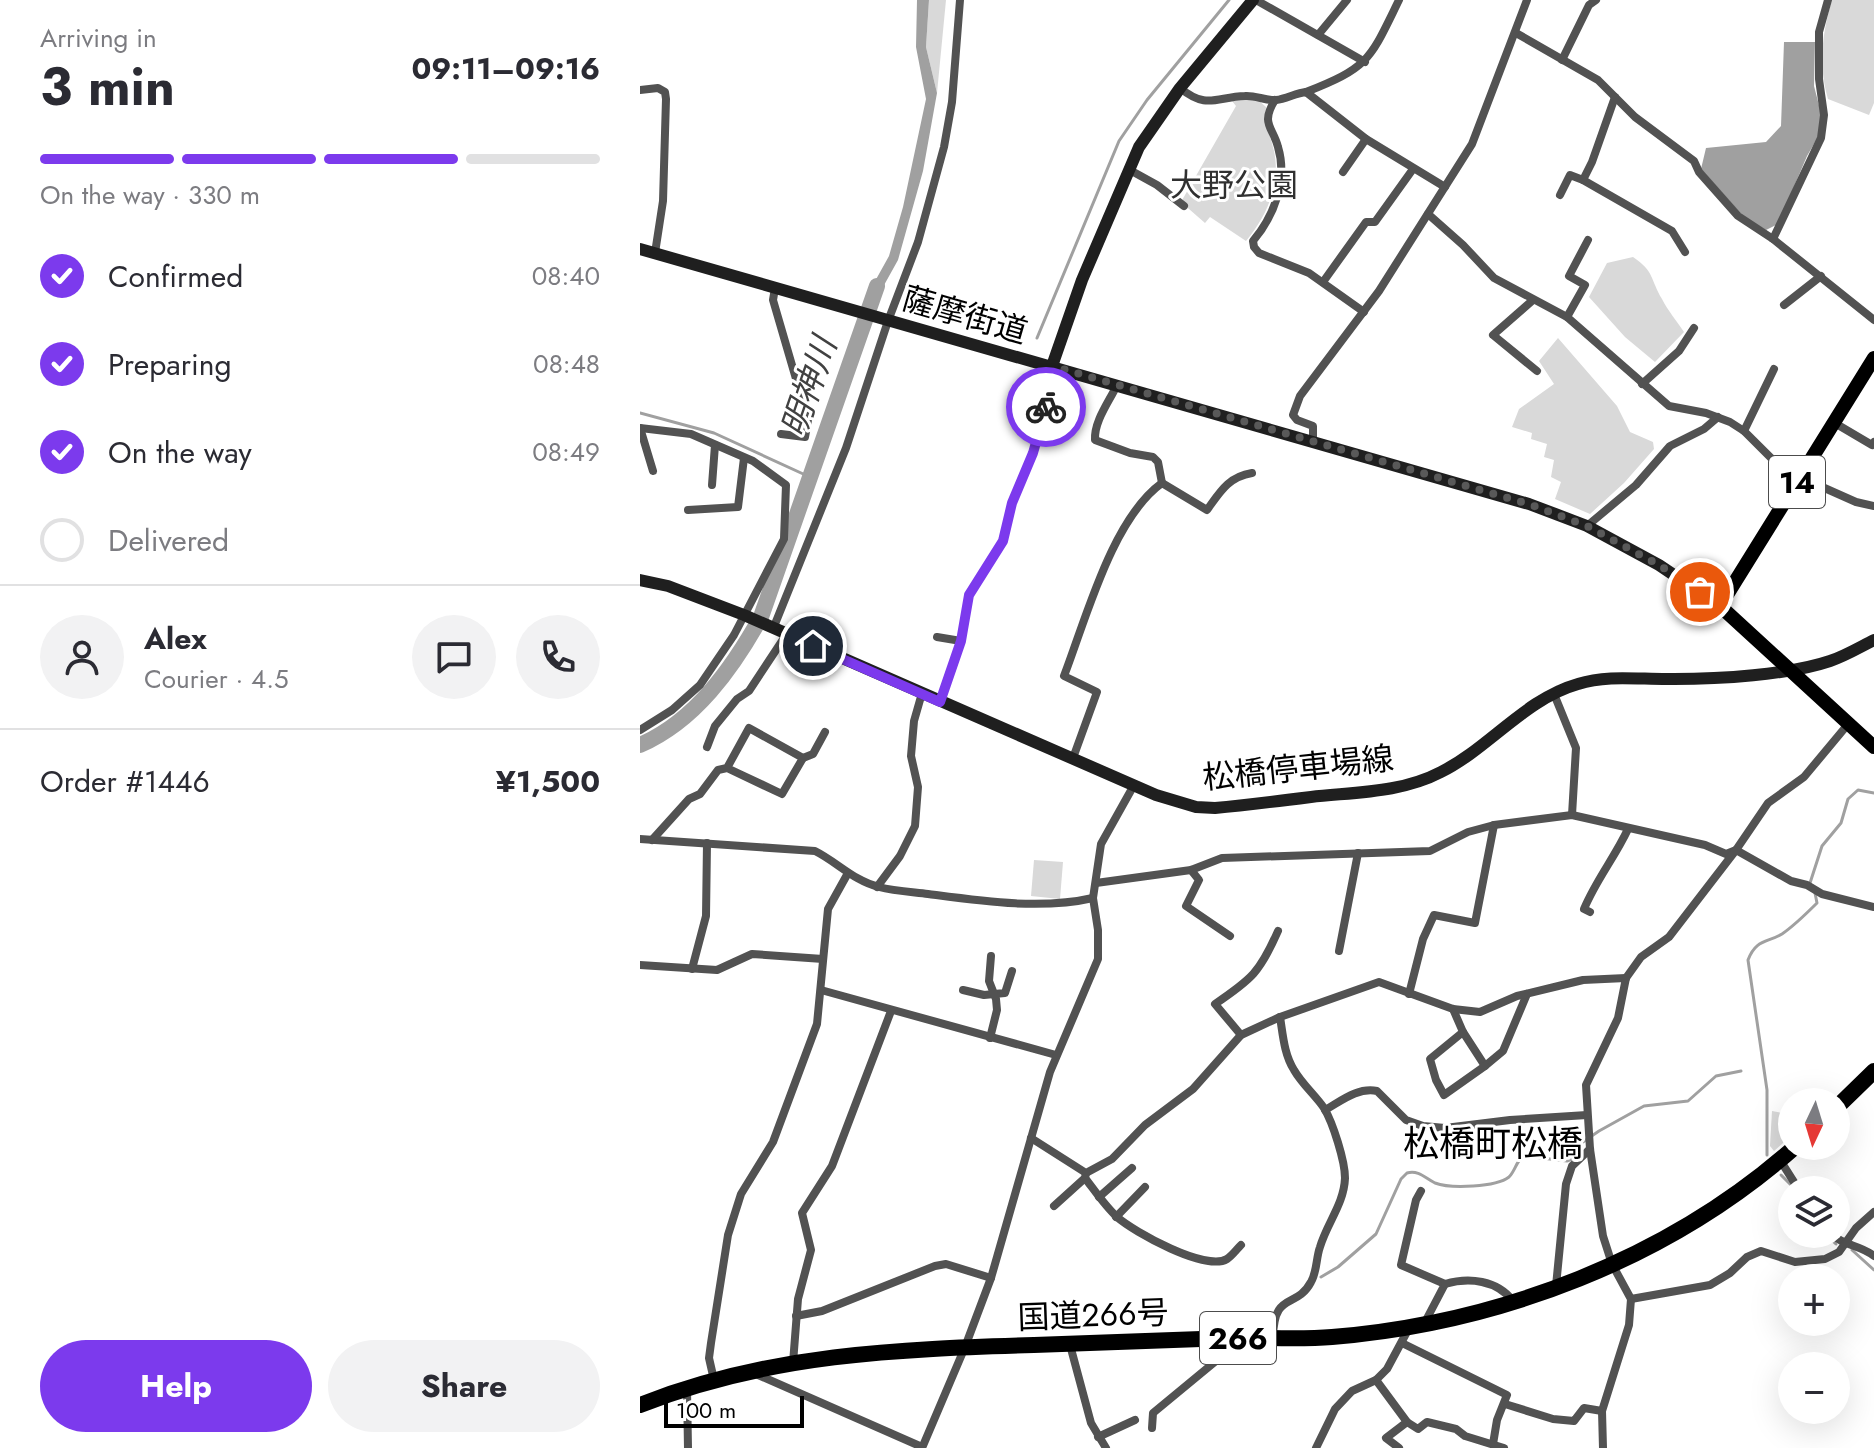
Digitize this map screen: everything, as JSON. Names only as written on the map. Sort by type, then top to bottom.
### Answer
[{"type":"highway","points":[[1850,1094],[1874,1071]]},
{"type":"highway","name":"国道266号","points":[[640,1405],[714,1380],[819,1357],[897,1349],[1333,1337],[1416,1326],[1556,1289],[1612,1264],[1701,1217],[1780,1160]]},
{"type":"main road","name":"14","points":[[1720,606],[1874,359]]},
{"type":"main road","points":[[1720,606],[1874,747]]},
{"type":"street","points":[[707,747],[715,726],[737,699],[749,691],[775,630],[846,448],[886,320],[918,242],[944,147],[956,67],[960,0]]},
{"type":"street","points":[[940,702],[961,641],[969,595],[1003,541],[1012,503],[1033,453],[1077,292],[1127,169],[1151,127],[1254,0],[1365,62]]},
{"type":"street","points":[[1318,35],[1347,0]]},
{"type":"street","points":[[1180,88],[1203,101],[1250,96],[1275,100],[1306,92],[1340,78],[1365,62],[1378,45],[1399,0]]},
{"type":"street","points":[[1313,440],[1313,426],[1297,420],[1293,410],[1300,396],[1364,312],[1481,126],[1527,0]]},
{"type":"street","points":[[1562,60],[1589,5],[1596,0]]},
{"type":"street","points":[[1773,239],[1821,138],[1824,115],[1819,79],[1819,32],[1828,0]]},
{"type":"street","points":[[1516,33],[1598,80],[1653,132],[1694,161],[1699,172],[1738,216],[1773,239],[1874,320]]},
{"type":"street","points":[[640,90],[658,88],[665,92],[666,99],[663,201],[655,253]]},
{"type":"street","points":[[1306,92],[1366,139],[1445,187]]},
{"type":"street","points":[[1583,180],[1615,97]]},
{"type":"street","points":[[1275,100],[1268,118],[1271,135],[1278,147],[1279,182],[1271,217],[1253,241],[1254,247],[1259,253],[1309,273],[1364,312]]},
{"type":"street","points":[[1343,172],[1366,139]]},
{"type":"street","points":[[1127,169],[1157,185],[1184,206]]},
{"type":"street","points":[[1323,282],[1366,222],[1375,222],[1413,169]]},
{"type":"street","points":[[1560,195],[1570,175],[1583,180],[1672,231],[1685,252]]},
{"type":"street","points":[[1428,214],[1494,278],[1567,317],[1642,384],[1675,408],[1718,417],[1744,431],[1778,465],[1856,502],[1874,506]]},
{"type":"street","points":[[1567,317],[1585,285],[1569,276],[1588,240]]},
{"type":"street","name":"薩摩街道","points":[[640,249],[1529,504],[1587,526],[1659,565],[1720,606]]},
{"type":"street","points":[[1784,305],[1821,276]]},
{"type":"street","points":[[775,288],[773,300],[808,420],[805,437],[781,434]]},
{"type":"street","points":[[1533,300],[1493,335],[1537,371]]},
{"type":"street","points":[[1642,384],[1679,351],[1694,328]]},
{"type":"street","points":[[1744,431],[1774,369]]},
{"type":"street","points":[[1117,385],[1094,433],[1095,440],[1130,453],[1153,457],[1158,462],[1162,483],[1207,510],[1225,486],[1238,475],[1252,473]]},
{"type":"street","points":[[1587,526],[1636,485],[1670,446],[1704,429],[1718,417]]},
{"type":"street","points":[[1833,422],[1872,445],[1874,442]]},
{"type":"street","points":[[640,730],[672,710],[700,685],[747,617],[784,539],[786,485],[744,458],[691,434],[640,428],[653,471]]},
{"type":"street","points":[[712,485],[715,445]]},
{"type":"street","points":[[688,510],[738,507],[744,458]]},
{"type":"street","points":[[1073,758],[1097,692],[1064,676],[1118,535],[1153,489],[1162,483]]},
{"type":"street","name":"松橋停車場線","points":[[640,580],[668,586],[747,617],[1179,803],[1215,808],[1395,788],[1443,772],[1554,694],[1575,684],[1602,678],[1705,679],[1787,669],[1831,661],[1874,640]]},
{"type":"street","points":[[937,637],[961,641]]},
{"type":"street","points":[[877,887],[900,856],[915,826],[918,787],[911,756],[914,721],[922,693]]},
{"type":"street","points":[[1554,694],[1576,748],[1572,815]]},
{"type":"street","points":[[1603,1448],[1602,1411],[1629,1325],[1631,1299],[1612,1264],[1603,1236],[1586,1085],[1618,1018],[1626,978],[1641,957],[1669,937],[1768,803],[1804,777],[1849,723]]},
{"type":"street","points":[[727,768],[749,728],[803,758]]},
{"type":"street","points":[[652,840],[689,799],[700,794],[718,770],[727,768],[782,794],[803,758],[813,754],[825,732]]},
{"type":"street","points":[[752,1372],[922,1448],[991,1278],[1056,1055],[1098,959],[1093,898],[1101,844],[1134,785]]},
{"type":"street","points":[[1096,883],[1191,870],[1222,858],[1430,851],[1468,832],[1494,825],[1572,815],[1705,845],[1726,854],[1736,850]]},
{"type":"street","points":[[1409,994],[1423,939],[1434,915],[1475,923],[1494,825]]},
{"type":"street","points":[[1590,912],[1584,909],[1595,882],[1616,857],[1628,829]]},
{"type":"street","points":[[640,839],[815,851],[848,873],[877,887],[974,900],[1072,903],[1093,898]]},
{"type":"street","points":[[692,969],[706,916],[707,843]]},
{"type":"street","points":[[1736,850],[1791,881],[1828,896],[1874,907]]},
{"type":"street","points":[[1339,951],[1358,853]]},
{"type":"street","points":[[1191,870],[1199,880],[1186,906],[1230,936]]},
{"type":"street","points":[[714,1380],[709,1358],[728,1235],[741,1194],[773,1142],[817,1024],[828,909],[848,873]]},
{"type":"street","points":[[1241,1035],[1215,1004],[1247,983],[1257,972],[1278,931]]},
{"type":"street","points":[[640,965],[717,970],[752,954],[823,959]]},
{"type":"street","points":[[990,1038],[997,1010],[989,981],[991,956]]},
{"type":"street","points":[[963,990],[984,995],[1005,993],[1012,971]]},
{"type":"street","points":[[1054,1206],[1086,1175],[1112,1159],[1145,1125],[1193,1089],[1241,1035],[1280,1017],[1379,982],[1453,1009],[1480,1012],[1527,994],[1583,980],[1626,978]]},
{"type":"street","points":[[821,990],[1056,1055]]},
{"type":"street","points":[[1463,1032],[1430,1059],[1444,1095],[1503,1051],[1527,994]]},
{"type":"street","points":[[1453,1009],[1463,1032],[1485,1066]]},
{"type":"street","points":[[793,1363],[796,1316],[811,1250],[802,1213],[832,1166],[891,1011]]},
{"type":"street","points":[[1273,1338],[1275,1312],[1311,1284],[1318,1250],[1340,1204],[1345,1175],[1325,1110],[1295,1072],[1287,1056],[1280,1017]]},
{"type":"street","points":[[1325,1110],[1358,1092],[1372,1089],[1406,1120],[1423,1126],[1445,1128],[1587,1115]]},
{"type":"street","points":[[1031,1138],[1086,1175],[1116,1217],[1135,1230],[1187,1255],[1215,1262],[1227,1260],[1241,1245]]},
{"type":"street","points":[[1556,1289],[1566,1184],[1572,1166],[1591,1141]]},
{"type":"street","points":[[1780,1160],[1790,1176]]},
{"type":"street","points":[[1099,1197],[1132,1168]]},
{"type":"street","points":[[1116,1217],[1145,1187]]},
{"type":"street","points":[[1421,1191],[1416,1200],[1401,1265],[1445,1284],[1460,1280],[1501,1288],[1513,1302]]},
{"type":"street","points":[[1850,1238],[1856,1228],[1874,1212]]},
{"type":"street","points":[[1850,1246],[1874,1256]]},
{"type":"street","points":[[1631,1299],[1710,1285],[1730,1273],[1747,1257],[1761,1251],[1788,1260],[1808,1261],[1833,1256],[1842,1248]]},
{"type":"street","points":[[796,1316],[822,1311],[935,1266],[946,1264],[991,1278]]},
{"type":"street","points":[[1316,1448],[1335,1409],[1352,1391],[1376,1380],[1387,1369],[1445,1284]]},
{"type":"street","points":[[1152,1428],[1153,1413],[1222,1356],[1229,1338]]},
{"type":"street","points":[[1402,1343],[1507,1395],[1497,1420],[1493,1444]]},
{"type":"street","points":[[1070,1344],[1091,1423],[1106,1448]]},
{"type":"street","points":[[1376,1380],[1407,1422],[1418,1429],[1427,1422],[1456,1429],[1465,1436],[1504,1448]]},
{"type":"street","points":[[687,1389],[688,1448]]},
{"type":"street","points":[[1505,1404],[1574,1421],[1584,1408],[1602,1411]]},
{"type":"street","points":[[1098,1437],[1135,1420]]},
{"type":"street","points":[[1399,1448],[1386,1438],[1407,1422]]},
{"type":"green space","points":[[929,0],[946,0],[937,93],[926,47]]},
{"type":"green space","points":[[1832,0],[1874,0],[1874,103],[1869,115],[1828,99],[1822,50]]},
{"type":"green space","name":"大野公園","points":[[1257,99],[1266,107],[1276,163],[1274,187],[1266,210],[1246,241],[1210,217],[1205,223],[1181,202],[1236,106],[1232,101]]},
{"type":"green space","points":[[1633,257],[1649,272],[1664,303],[1684,332],[1655,362],[1625,337],[1589,297],[1607,263]]},
{"type":"green space","points":[[1558,338],[1617,406],[1630,432],[1653,442],[1654,449],[1624,483],[1590,514],[1555,499],[1561,482],[1551,477],[1554,460],[1544,457],[1547,444],[1531,439],[1532,433],[1512,427],[1519,409],[1554,384],[1539,361]]},
{"type":"green space","points":[[1034,860],[1063,862],[1060,899],[1031,896]]},
{"type":"green space","points":[[1772,1111],[1778,1112],[1778,1147],[1774,1151],[1770,1146]]},
{"type":"shaded area","points":[[917,0],[929,0],[926,47],[937,93],[923,171],[898,260],[873,305],[864,301],[889,256],[926,99],[916,47]]},
{"type":"shaded area","points":[[1784,42],[1815,42],[1814,86],[1821,113],[1818,137],[1778,224],[1766,230],[1744,217],[1701,169],[1706,148],[1766,142],[1781,126]]},
{"type":"waterway","points":[[1037,338],[1119,141],[1147,100],[1229,0]]},
{"type":"waterway","name":"明神川","points":[[640,745],[660,735],[695,708],[738,656],[761,617],[877,286]]},
{"type":"waterway","points":[[640,413],[714,433],[812,478]]},
{"type":"waterway","points":[[1810,883],[1822,846],[1841,823],[1848,799],[1858,790],[1874,793]]},
{"type":"waterway","points":[[1767,1155],[1767,1090],[1748,960],[1758,945],[1782,934],[1817,903],[1815,893]]},
{"type":"waterway","points":[[1321,1277],[1338,1267],[1376,1234],[1401,1179],[1407,1173],[1418,1174],[1442,1185],[1473,1186],[1509,1177],[1523,1156],[1567,1161],[1572,1159],[1580,1144],[1644,1106],[1688,1101],[1716,1076],[1741,1071]]},
{"type":"waterway","points":[[1852,1250],[1874,1270]]},
{"type":"way so far","points":[[1046,407],[1063,369],[1529,504],[1587,526],[1659,565],[1700,592]]},
{"type":"district","name":"松橋町松橋","points":[[1493,1143]]},
{"type":"route","points":[[813,646],[940,702],[961,641],[969,595],[1003,541],[1012,503],[1033,453],[1046,407]]}]
